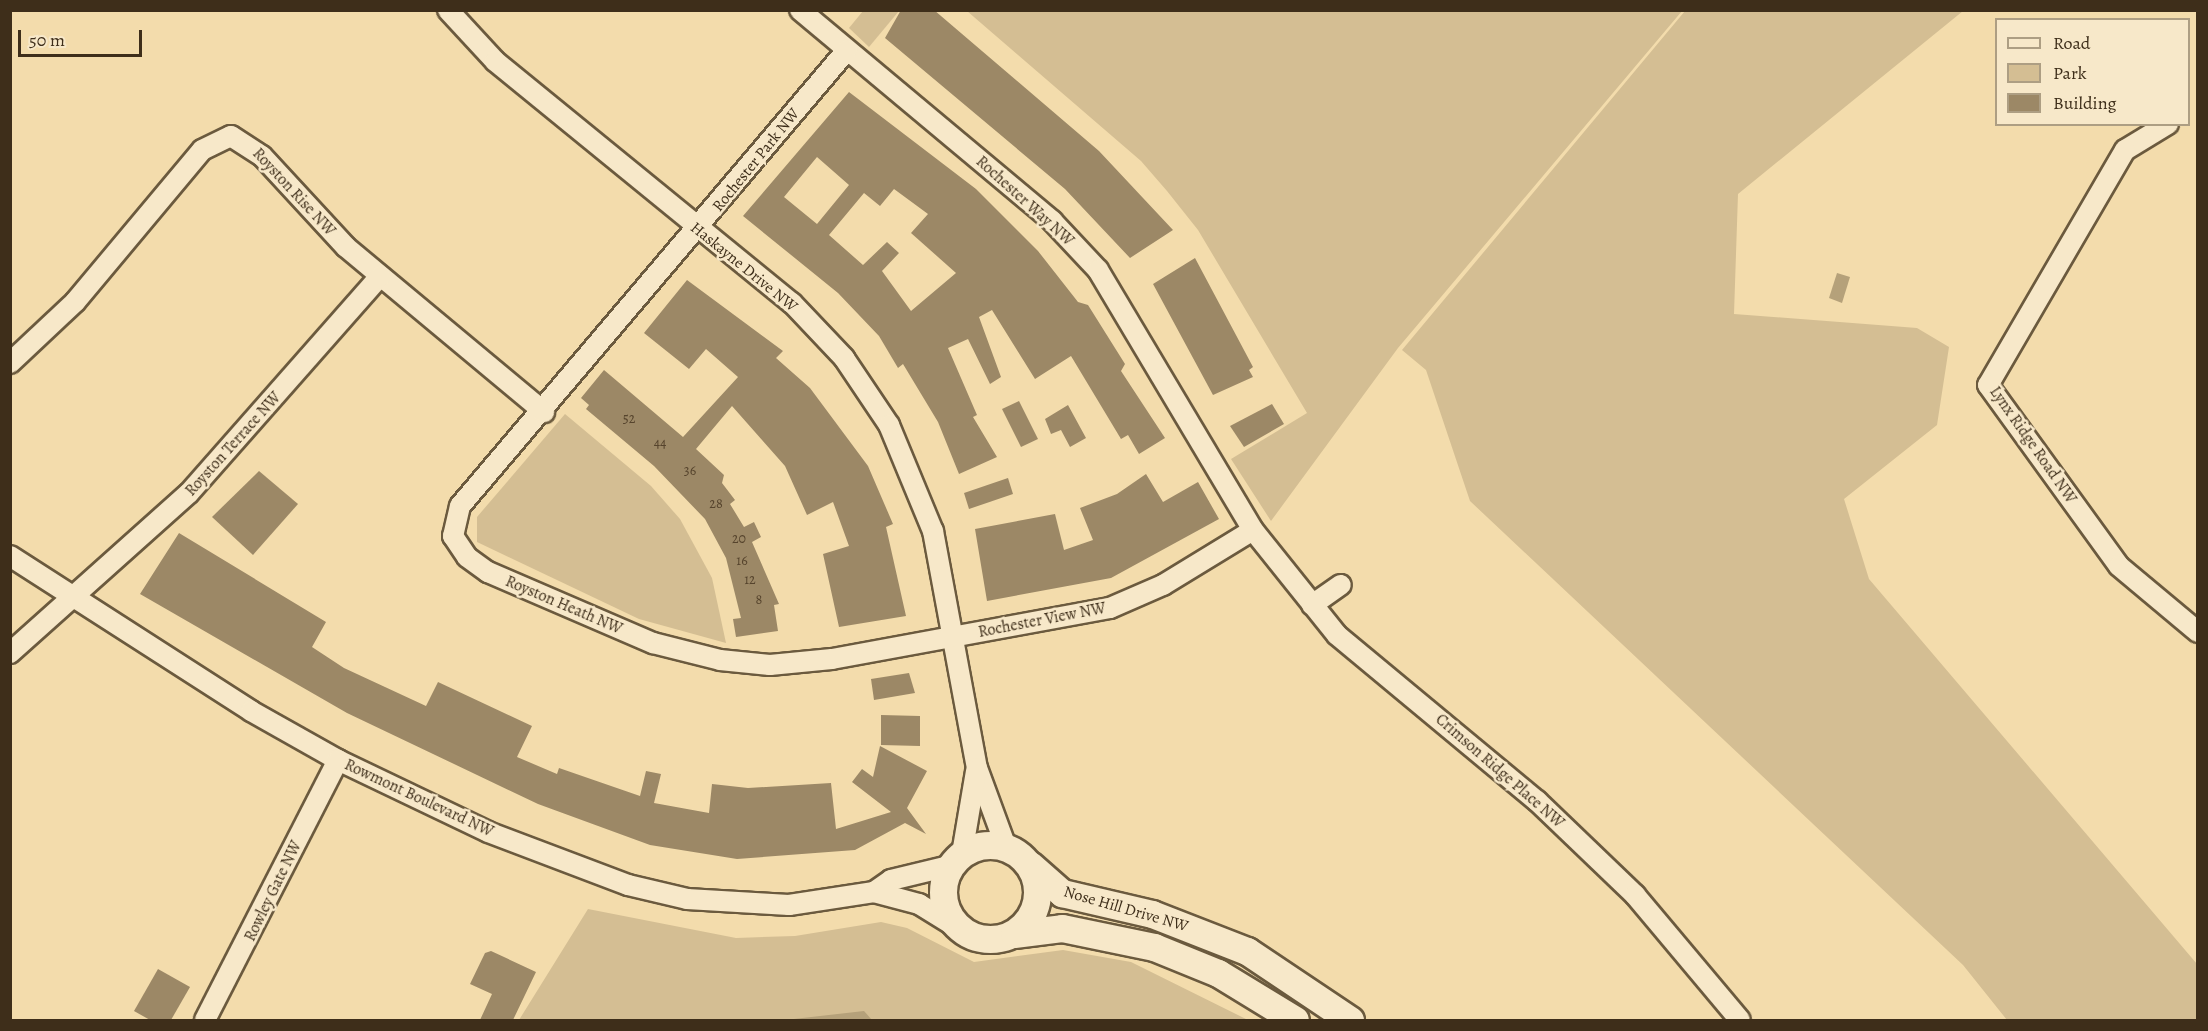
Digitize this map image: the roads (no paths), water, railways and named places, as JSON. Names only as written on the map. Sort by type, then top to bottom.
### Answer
[{"type":"street","name":"Haskayne Drive NW","points":[[448,10],[495,61],[698,230],[792,303],[844,358],[889,425],[931,522],[956,637],[977,768],[1006,847]]},
{"type":"street","name":"Rochester Way NW","points":[[800,10],[1052,221],[1098,270],[1253,530]]},
{"type":"street","name":"Rochester Park NW","points":[[617,325],[847,50]]},
{"type":"street","name":"Lynx Ridge Road NW","points":[[2165,126],[2125,150],[1988,386],[2119,566],[2198,632]]},
{"type":"street","name":"Royston Rise NW","points":[[10,363],[75,302],[202,150],[223,138],[243,140],[315,217],[380,276],[544,412]]},
{"type":"street","name":"Royston Terrace NW","points":[[10,653],[215,467],[380,276]]},
{"type":"street","name":"Royston Heath NW","points":[[617,325],[460,507],[453,536],[467,557],[488,572],[652,643],[720,660],[770,665],[832,659],[956,637]]},
{"type":"street","name":"Crimson Ridge Place NW","points":[[1253,530],[1337,635],[1538,801],[1635,895],[1740,1020]]},
{"type":"street","name":"Rochester View NW","points":[[956,637],[1110,608],[1163,585],[1253,530]]},
{"type":"street","name":"Rowmont Boulevard NW","points":[[10,556],[72,598],[338,760],[488,832],[648,890],[738,905],[789,906],[874,892],[919,904],[961,930]]},
{"type":"street","points":[[1312,605],[1341,585]]},
{"type":"street","name":"Rowley Gate NW","points":[[205,1020],[338,760]]},
{"type":"street","name":"Haskayne Drive NW","points":[[958,860],[977,768]]},
{"type":"street","points":[[991,844],[1006,847],[1030,865],[1036,895],[1014,934],[984,939],[961,930],[944,898],[958,860],[991,844]]},
{"type":"street","name":"Rowmont Boulevard NW","points":[[874,892],[891,880],[958,860]]},
{"type":"street","name":"Nose Hill Drive NW","points":[[1030,865],[1062,893],[1152,914],[1248,951],[1350,1020]]},
{"type":"street","name":"Nose Hill Drive NW","points":[[1014,934],[1069,928],[1154,947],[1233,981],[1294,1020]]}]
